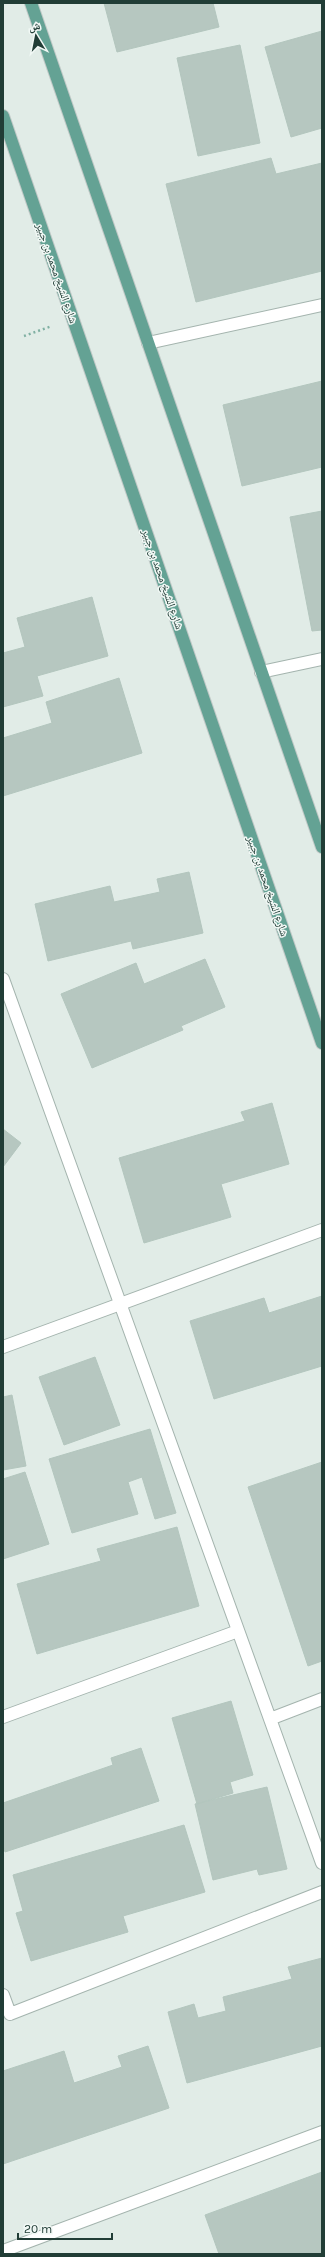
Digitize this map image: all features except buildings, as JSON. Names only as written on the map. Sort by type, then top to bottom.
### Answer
[{"type":"main road","points":[[31,3],[322,848]]},
{"type":"main road","name":"شارع الشيخ محمد بن جبير","points":[[3,116],[322,1043]]},
{"type":"street","points":[[148,343],[322,305]]},
{"type":"street","points":[[261,672],[322,659]]},
{"type":"street","points":[[3,979],[322,1863]]},
{"type":"street","points":[[3,1347],[322,1230]]},
{"type":"street","points":[[3,1717],[238,1631]]},
{"type":"street","points":[[270,1719],[322,1699]]},
{"type":"street","points":[[3,1995],[10,2014],[322,1892]]},
{"type":"street","points":[[3,2251],[322,2132]]},
{"type":"path","points":[[24,336],[73,319]]}]
